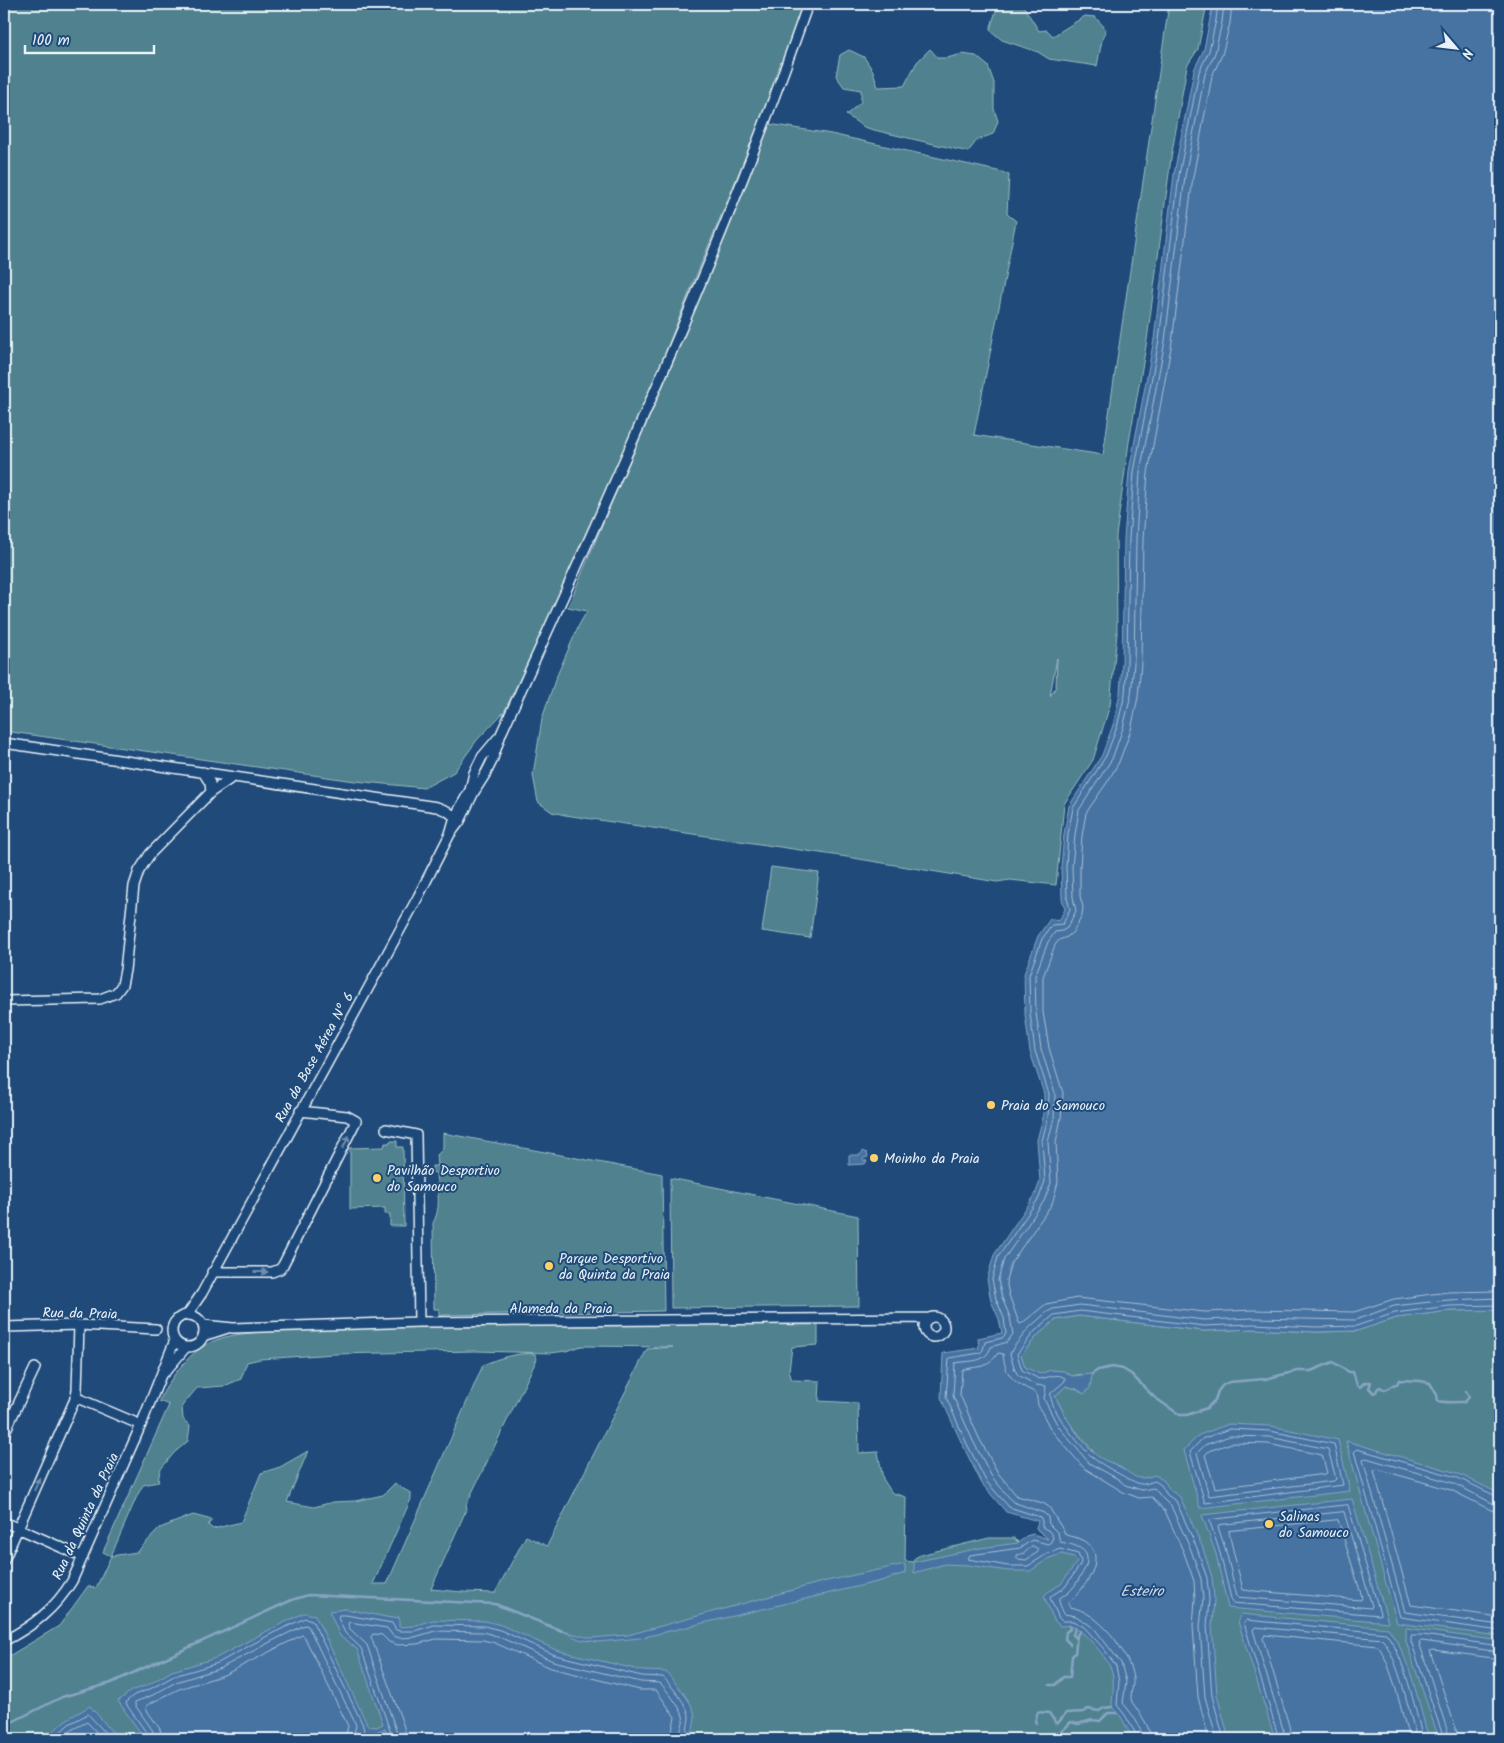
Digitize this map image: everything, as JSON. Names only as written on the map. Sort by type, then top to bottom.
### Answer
[{"type":"street","points":[[450,834],[460,821],[474,792],[490,767],[501,734],[658,387],[731,207],[808,4]]},
{"type":"street","points":[[450,834],[455,817],[470,790],[474,773],[482,757],[501,734]]},
{"type":"street","points":[[4,743],[437,807],[455,817]]},
{"type":"street","points":[[202,772],[210,783],[210,792]]},
{"type":"street","points":[[4,1001],[57,1001],[106,998],[119,990],[125,970],[134,886],[139,870],[150,854],[210,792],[233,777]]},
{"type":"street","name":"Rua da Base Aérea Nº 6","points":[[202,1293],[418,897],[450,834]]},
{"type":"street","points":[[212,1272],[272,1272],[280,1270],[283,1265],[356,1121],[347,1116],[300,1111]]},
{"type":"street","points":[[386,1129],[416,1135],[419,1322]]},
{"type":"street","points":[[202,1293],[187,1315],[182,1316],[175,1322],[172,1330],[175,1340],[186,1347],[196,1345],[203,1336],[228,1328]]},
{"type":"street","points":[[202,1293],[200,1321],[203,1336]]},
{"type":"street","points":[[187,1315],[200,1321],[228,1328]]},
{"type":"street","name":"Alameda da Praia","points":[[895,1318],[913,1320],[925,1332]]},
{"type":"street","points":[[930,1318],[937,1318],[944,1326],[942,1334],[934,1337],[927,1335],[925,1332],[924,1324],[930,1318]]},
{"type":"street","name":"Alameda da Praia","points":[[228,1328],[419,1322],[930,1318]]},
{"type":"street","points":[[4,1560],[75,1397],[79,1325]]},
{"type":"street","name":"Rua da Praia","points":[[4,1328],[79,1325],[156,1329]]},
{"type":"street","name":"Rua da Quinta da Praia","points":[[4,1641],[39,1621],[54,1606],[69,1585],[141,1425],[175,1340]]},
{"type":"street","points":[[160,1378],[186,1347]]},
{"type":"street","points":[[4,1434],[35,1368]]},
{"type":"street","points":[[75,1397],[141,1425]]},
{"type":"street","points":[[4,1522],[83,1557]]},
{"type":"green space","points":[[4,4],[804,4],[762,117],[640,417],[563,589],[504,712],[477,740],[454,772],[424,788],[355,781],[4,731]]},
{"type":"green space","points":[[998,4],[1022,4],[1039,31],[1047,30],[1053,36],[1085,16],[1095,17],[1106,29],[1097,66],[1049,59],[1038,52],[1002,40],[990,30]]},
{"type":"green space","points":[[1169,4],[1207,4],[1198,49],[1187,66],[1171,158],[1147,340],[1129,442],[1116,536],[1117,633],[1110,705],[1093,760],[1064,804],[1056,885],[1010,880],[997,882],[847,857],[565,815],[552,812],[538,802],[533,775],[542,719],[555,680],[587,611],[568,607],[769,124],[831,134],[1009,175],[1007,214],[1016,221],[974,435],[1103,455]],"holes":[[[1057,658],[1056,687],[1050,696]]]},
{"type":"green space","points":[[930,49],[938,58],[962,54],[976,56],[988,66],[994,83],[994,109],[998,121],[993,134],[977,140],[968,152],[864,127],[846,115],[861,102],[861,90],[844,87],[836,76],[840,55],[849,50],[864,57],[873,71],[878,87],[904,86],[917,62]]},
{"type":"green space","points":[[771,867],[819,873],[810,938],[762,931]]},
{"type":"green space","name":"Parque Desportivo da Quinta da Praia","points":[[443,1133],[662,1174],[664,1311],[443,1315],[439,1319],[439,1309],[434,1309],[433,1223],[436,1217],[438,1198],[436,1173],[432,1172],[432,1166],[438,1166],[437,1155],[443,1149]]},
{"type":"green space","name":"Pavilhão Desportivo do Samouco","points":[[397,1141],[397,1147],[403,1147],[404,1226],[390,1226],[390,1214],[385,1214],[385,1208],[350,1209],[350,1148],[384,1147],[385,1143]]},
{"type":"green space","points":[[670,1178],[858,1216],[859,1306],[671,1308]]},
{"type":"green space","name":"Salinas do Samouco","points":[[1500,1310],[1500,1739],[4,1739],[4,1659],[59,1626],[88,1586],[96,1588],[111,1556],[103,1552],[169,1405],[159,1401],[169,1382],[182,1365],[198,1350],[216,1340],[230,1336],[274,1331],[527,1322],[818,1325],[818,1345],[792,1347],[789,1371],[792,1380],[820,1381],[819,1401],[858,1403],[859,1453],[878,1452],[883,1479],[892,1493],[906,1497],[905,1561],[913,1562],[920,1555],[989,1538],[1014,1538],[1019,1543],[1030,1535],[1048,1539],[1036,1528],[1096,1455],[1068,1421],[1055,1396],[1066,1386],[1077,1389],[1081,1374],[1072,1376],[1056,1371],[1040,1375],[1025,1367],[1021,1355],[1038,1335],[1055,1320],[1079,1316],[1204,1331],[1253,1329],[1317,1332],[1356,1331],[1396,1318],[1449,1311]],"holes":[[[581,1346],[673,1347],[647,1349],[547,1546],[526,1536],[495,1593],[431,1589],[467,1508],[466,1505],[537,1359],[535,1354],[508,1356],[483,1365],[387,1584],[373,1584],[411,1499],[411,1493],[394,1484],[383,1495],[355,1501],[333,1502],[314,1507],[287,1502],[308,1451],[280,1467],[261,1473],[241,1522],[213,1529],[208,1525],[212,1520],[193,1515],[160,1528],[137,1552],[111,1556],[143,1485],[158,1482],[160,1470],[174,1453],[188,1441],[190,1426],[183,1419],[182,1406],[197,1388],[224,1386],[241,1379],[247,1362],[260,1359],[335,1354],[475,1351],[551,1353]]]},
{"type":"water","name":"Esteiro","points":[[1213,4],[1500,4],[1500,1310],[1449,1311],[1396,1318],[1357,1331],[1317,1332],[1253,1329],[1204,1331],[1079,1316],[1055,1320],[1038,1335],[1021,1355],[1025,1367],[1040,1374],[1051,1370],[1064,1371],[1072,1376],[1092,1374],[1090,1388],[1084,1394],[1077,1389],[1066,1386],[1055,1396],[1068,1419],[1083,1441],[1098,1456],[1136,1477],[1144,1478],[1155,1475],[1180,1497],[1202,1546],[1212,1577],[1214,1599],[1212,1625],[1217,1695],[1229,1739],[1133,1739],[1121,1717],[1112,1707],[1113,1676],[1110,1666],[1095,1646],[1082,1633],[1071,1626],[1060,1626],[1054,1620],[1044,1596],[1061,1584],[1077,1562],[1074,1557],[1062,1554],[1049,1558],[1030,1571],[1008,1571],[968,1565],[945,1564],[914,1573],[914,1562],[980,1548],[1018,1543],[1026,1536],[1033,1534],[1048,1539],[1036,1528],[1038,1521],[1006,1512],[982,1484],[941,1398],[943,1353],[979,1348],[978,1338],[1002,1333],[999,1319],[991,1301],[987,1279],[994,1255],[1035,1195],[1040,1181],[1037,1140],[1043,1117],[1044,1094],[1030,1052],[1025,1014],[1024,974],[1038,936],[1050,919],[1059,921],[1065,909],[1062,899],[1061,867],[1069,806],[1102,755],[1113,725],[1120,693],[1124,539],[1129,471],[1154,339],[1174,174],[1194,70],[1204,49]]},
{"type":"water","points":[[863,1151],[867,1153],[868,1157],[863,1160],[867,1161],[865,1164],[849,1165],[849,1155],[860,1155]]},
{"type":"water","points":[[1229,1424],[1271,1426],[1338,1440],[1350,1491],[1200,1508],[1184,1450],[1199,1435]]},
{"type":"water","points":[[1346,1441],[1457,1473],[1500,1494],[1500,1636],[1397,1623]]},
{"type":"water","points":[[1352,1499],[1388,1622],[1228,1608],[1216,1554],[1202,1515]]},
{"type":"water","points":[[905,1564],[905,1573],[881,1581],[640,1638],[598,1642],[579,1639],[562,1631],[591,1638],[628,1635],[822,1582]]},
{"type":"water","points":[[346,1609],[391,1618],[399,1617],[399,1627],[413,1626],[433,1620],[485,1621],[501,1625],[556,1650],[643,1671],[666,1672],[693,1708],[695,1719],[692,1739],[388,1739],[385,1729],[369,1734],[361,1739],[145,1739],[118,1701],[131,1691],[148,1685],[172,1671],[216,1658],[304,1613],[315,1615],[368,1726],[377,1727],[383,1724],[357,1649],[340,1636],[329,1611]]},
{"type":"water","points":[[1241,1614],[1388,1628],[1403,1653],[1429,1739],[1275,1739],[1238,1621]]},
{"type":"water","points":[[1406,1628],[1500,1641],[1500,1739],[1439,1739],[1406,1641]]},
{"type":"water","points":[[90,1706],[118,1739],[44,1739],[66,1720]]},
{"type":"waterway","points":[[1092,1374],[1098,1370],[1112,1367],[1123,1369],[1131,1374],[1154,1397],[1180,1415],[1187,1415],[1207,1408],[1215,1400],[1218,1391],[1223,1385],[1229,1382],[1265,1379],[1297,1371],[1311,1371],[1333,1362],[1349,1372],[1353,1372],[1357,1385],[1360,1387],[1365,1382],[1371,1382],[1369,1388],[1374,1393],[1380,1387],[1385,1390],[1397,1384],[1399,1380],[1430,1383],[1437,1395],[1438,1401],[1441,1402],[1465,1402],[1469,1397],[1466,1391]]},
{"type":"waterway","points":[[4,1726],[62,1697],[111,1683],[292,1600],[308,1595],[495,1604],[562,1631]]},
{"type":"waterway","points":[[1069,1626],[1070,1629],[1066,1632],[1065,1639],[1070,1644]]},
{"type":"waterway","points":[[1075,1628],[1073,1635],[1076,1639]]},
{"type":"waterway","points":[[1050,1685],[1055,1685],[1063,1677],[1070,1677],[1072,1656],[1075,1653],[1077,1635],[1080,1631]]},
{"type":"waterway","points":[[1036,1723],[1038,1712],[1049,1713],[1056,1723],[1066,1713],[1084,1712],[1088,1709],[1099,1711],[1112,1707]]},
{"type":"waterway","points":[[1057,1739],[1058,1735],[1071,1722],[1078,1724],[1092,1720],[1100,1721],[1108,1713],[1117,1713]]},
{"type":"place","name":"Praia do Samouco","points":[[991,1105]]},
{"type":"place","name":"Moinho da Praia","points":[[874,1158]]},
{"type":"place","name":"Pavilhão Desportivo do Samouco","points":[[377,1178]]},
{"type":"place","name":"Parque Desportivo da Quinta da Praia","points":[[549,1266]]},
{"type":"place","name":"Salinas do Samouco","points":[[1269,1524]]}]
